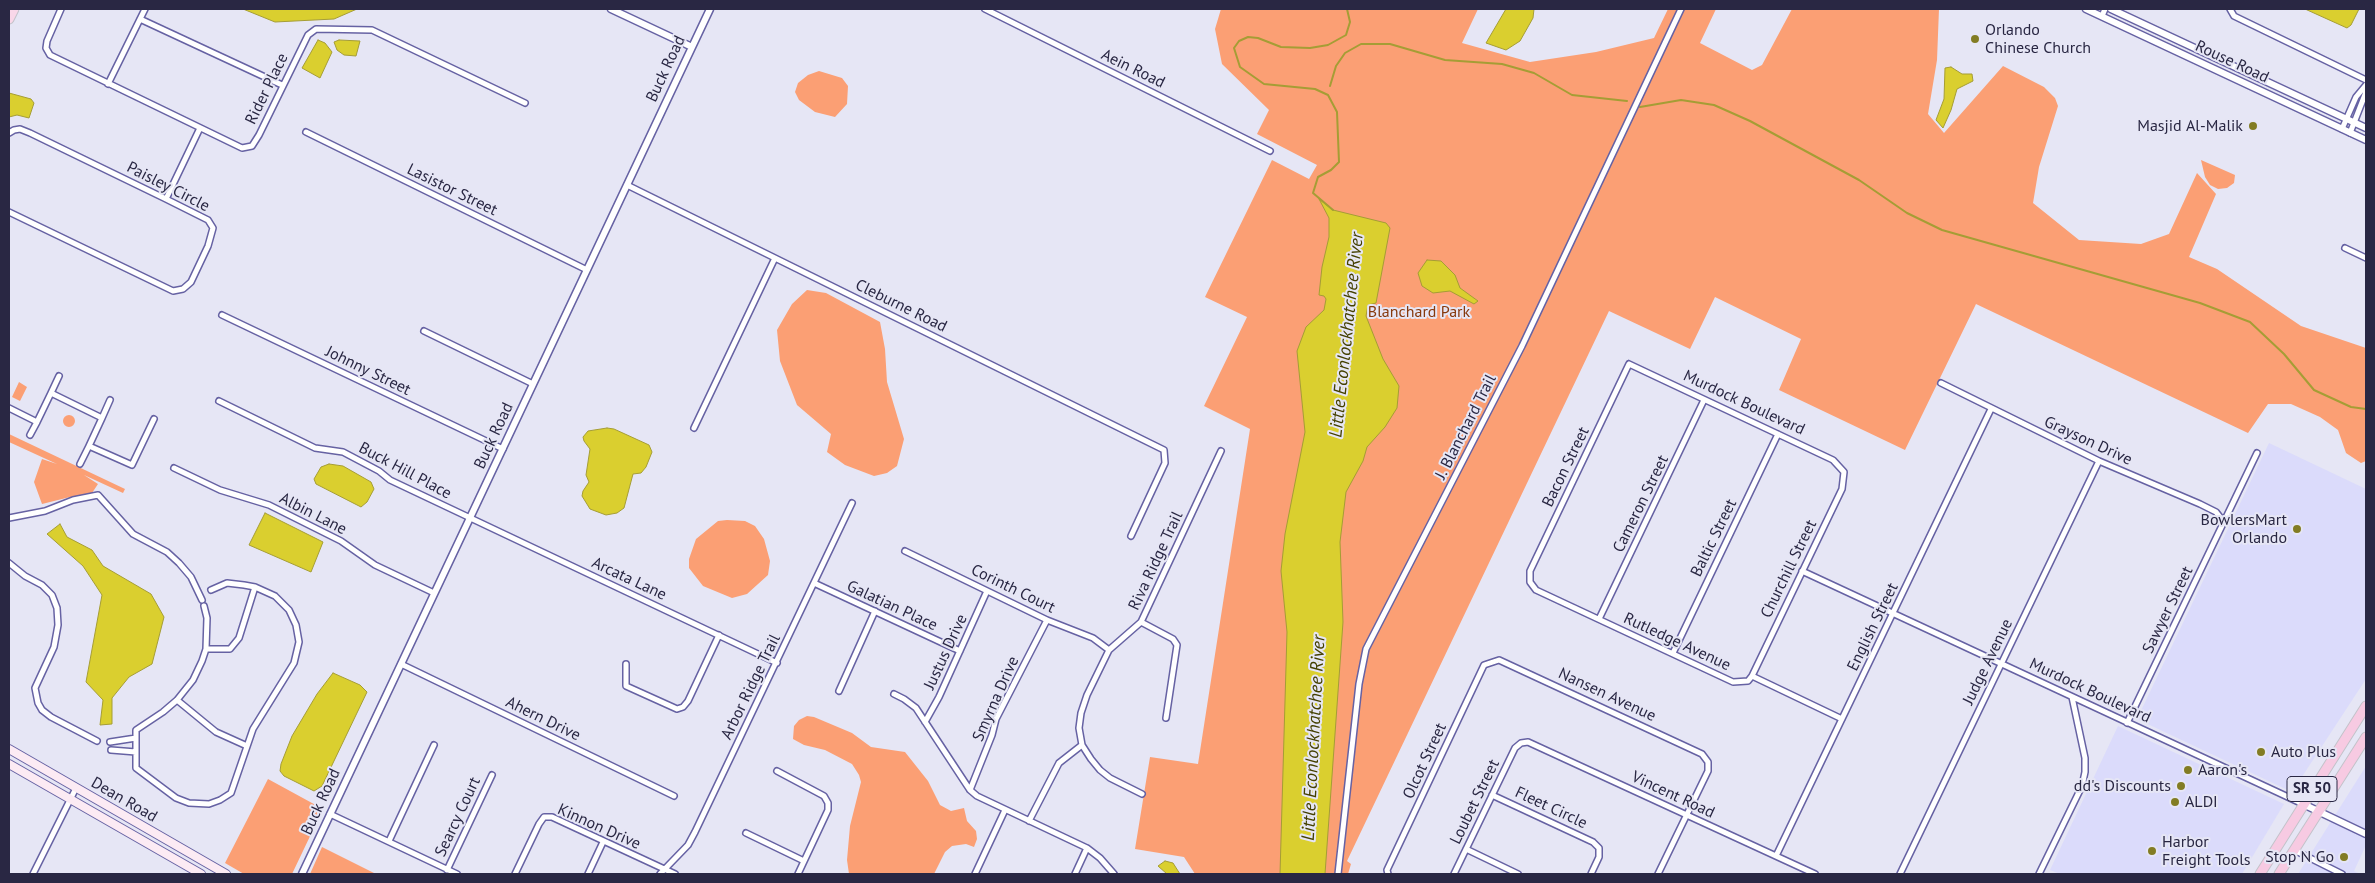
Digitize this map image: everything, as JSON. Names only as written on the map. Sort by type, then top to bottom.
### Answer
[{"type":"highway","name":"SR 50","points":[[2260,874],[2302,804],[2366,706]]},
{"type":"highway","name":"SR 50","points":[[2279,874],[2317,811],[2366,737]]},
{"type":"main road","points":[[9,19],[14,9]]},
{"type":"main road","name":"Dean Road","points":[[9,749],[226,874]]},
{"type":"main road","name":"Dean Road","points":[[9,764],[200,874]]},
{"type":"street","name":"Rider Place","points":[[61,9],[46,48],[50,55],[242,148],[252,146],[308,34],[316,29],[372,30],[525,103]]},
{"type":"street","points":[[108,84],[145,9]]},
{"type":"street","points":[[611,9],[692,48]]},
{"type":"street","name":"Buck Road","points":[[302,874],[710,9]]},
{"type":"street","name":"Aein Road","points":[[985,9],[1270,151]]},
{"type":"street","name":"J. Blanchard Trail","points":[[1338,874],[1359,684],[1366,649],[1522,346],[1681,9]]},
{"type":"street","name":"Rouse Road","points":[[2086,9],[2366,140]]},
{"type":"street","points":[[2102,16],[2105,9]]},
{"type":"street","name":"Rouse Road","points":[[2111,9],[2366,128]]},
{"type":"street","points":[[2230,9],[2234,16],[2366,80]]},
{"type":"street","points":[[140,19],[282,85]]},
{"type":"street","points":[[2342,129],[2356,97],[2366,85]]},
{"type":"street","points":[[2350,133],[2366,92]]},
{"type":"street","points":[[2356,97],[2364,101]]},
{"type":"street","points":[[166,199],[200,128]]},
{"type":"street","name":"Paisley Circle","points":[[9,133],[20,129],[30,133],[208,220],[213,228],[208,246],[191,282],[183,289],[173,291],[9,212]]},
{"type":"street","name":"Lasistor Street","points":[[306,132],[587,270]]},
{"type":"street","name":"Cleburne Road","points":[[627,185],[1164,450],[1165,462],[1130,536]]},
{"type":"street","points":[[2345,248],[2366,258]]},
{"type":"street","points":[[694,428],[775,258]]},
{"type":"street","name":"Johnny Street","points":[[222,316],[502,450]]},
{"type":"street","points":[[424,331],[533,384]]},
{"type":"street","name":"Murdock Boulevard","points":[[1630,364],[1833,460],[1840,465],[1844,472]]},
{"type":"street","name":"Bacon Street","points":[[1530,582],[1530,571],[1630,364]]},
{"type":"street","points":[[30,435],[59,376]]},
{"type":"street","name":"Grayson Drive","points":[[1941,382],[2099,461],[2200,504],[2216,512],[2224,521]]},
{"type":"street","points":[[51,393],[102,418]]},
{"type":"street","points":[[80,464],[110,400]]},
{"type":"street","name":"Cameron Street","points":[[1599,619],[1704,400]]},
{"type":"street","name":"Buck Hill Place","points":[[219,401],[316,448],[343,452],[379,470],[390,480],[470,518]]},
{"type":"street","points":[[9,408],[37,422]]},
{"type":"street","name":"English Street","points":[[1776,856],[1992,409]]},
{"type":"street","points":[[89,446],[132,465],[154,419]]},
{"type":"street","name":"Baltic Street","points":[[1673,654],[1778,434]]},
{"type":"street","name":"Riva Ridge Trail","points":[[1082,745],[1079,728],[1081,713],[1087,695],[1109,650],[1141,622],[1221,451]]},
{"type":"street","name":"Sawyer Street","points":[[2127,723],[2257,453]]},
{"type":"street","name":"Judge Avenue","points":[[1900,874],[2099,461]]},
{"type":"street","name":"Albin Lane","points":[[174,468],[220,490],[269,505],[341,541],[375,564],[434,593]]},
{"type":"street","name":"Churchill Street","points":[[1752,676],[1842,489],[1844,472]]},
{"type":"street","points":[[9,518],[45,511],[74,500],[98,495],[133,534],[167,552],[192,577],[207,618],[206,649],[193,680],[177,700],[136,730],[136,768],[176,798],[189,803],[208,804],[230,794],[253,729],[266,705],[294,663],[299,642],[296,625],[289,610],[276,596],[255,587],[227,583],[211,590]]},
{"type":"street","name":"Arbor Ridge Trail","points":[[660,874],[688,845],[695,832],[852,503]]},
{"type":"street","name":"Arcata Lane","points":[[470,518],[777,663]]},
{"type":"street","name":"Corinth Court","points":[[906,551],[1047,620],[1093,638],[1109,650]]},
{"type":"street","points":[[9,563],[25,576],[42,585],[52,595],[57,608],[58,625],[54,647],[35,688],[38,703],[51,717],[97,741]]},
{"type":"street","name":"Murdock Boulevard","points":[[1802,571],[2366,834]]},
{"type":"street","name":"Rutledge Avenue","points":[[1530,582],[1536,590],[1733,682],[1748,680],[1752,676],[1842,719]]},
{"type":"street","name":"Galatian Place","points":[[814,583],[960,651]]},
{"type":"street","points":[[206,649],[230,649],[239,638],[255,587]]},
{"type":"street","name":"Justus Drive","points":[[925,722],[987,590]]},
{"type":"street","points":[[839,691],[875,611]]},
{"type":"street","name":"Smyrna Drive","points":[[970,790],[992,735],[996,719],[1047,620]]},
{"type":"street","points":[[1141,622],[1173,639],[1177,645],[1166,718]]},
{"type":"street","points":[[626,664],[626,686],[677,709],[683,707],[688,701],[719,635]]},
{"type":"street","name":"Nansen Avenue","points":[[1491,661],[1499,660],[1702,754],[1708,762],[1708,771],[1686,815]]},
{"type":"street","name":"Olcot Street","points":[[1388,874],[1392,861],[1484,665],[1491,661]]},
{"type":"street","name":"Ahern Drive","points":[[401,664],[674,796]]},
{"type":"street","points":[[894,694],[904,698],[916,708],[970,790],[977,796],[1087,848],[1100,858],[1114,874]]},
{"type":"street","points":[[2039,874],[2084,779],[2085,758],[2072,697]]},
{"type":"street","points":[[177,700],[216,732],[247,746]]},
{"type":"street","points":[[110,742],[136,738]]},
{"type":"street","name":"Vincent Road","points":[[1521,743],[1528,742],[1814,874]]},
{"type":"street","name":"Loubet Street","points":[[1454,874],[1515,748],[1521,743]]},
{"type":"street","points":[[389,841],[434,745]]},
{"type":"street","points":[[1029,821],[1059,763],[1082,745],[1100,770],[1142,794]]},
{"type":"street","points":[[111,750],[136,752]]},
{"type":"street","points":[[777,771],[824,796],[828,802],[828,810],[798,874]]},
{"type":"street","name":"Searcy Court","points":[[447,870],[492,775]]},
{"type":"street","points":[[33,874],[76,788]]},
{"type":"street","name":"Fleet Circle","points":[[1492,794],[1593,842],[1599,848],[1600,856],[1591,874]]},
{"type":"street","points":[[975,874],[1005,810]]},
{"type":"street","points":[[330,814],[456,874]]},
{"type":"street","points":[[1658,874],[1686,815]]},
{"type":"street","name":"Kinnon Drive","points":[[515,874],[539,824],[544,817],[552,817],[675,874]]},
{"type":"street","points":[[746,834],[804,860]]},
{"type":"street","points":[[588,874],[603,842]]},
{"type":"street","points":[[1075,874],[1087,848]]},
{"type":"street","points":[[1466,850],[1518,874]]},
{"type":"street","points":[[2294,850],[2342,874]]},
{"type":"shaded area","points":[[2269,443],[2366,489],[2366,679],[2292,792],[2137,719]]},
{"type":"shaded area","points":[[2118,726],[2284,804],[2242,874],[2060,874],[2050,870]]},
{"type":"shaded area","points":[[2366,766],[2366,845],[2354,871],[2360,874],[2298,874]]},
{"type":"green space","name":"Blanchard Park","points":[[1221,9],[1478,9],[1462,43],[1530,62],[1596,52],[1654,38],[1668,9],[1716,9],[1700,43],[1752,70],[1762,65],[1792,9],[1939,9],[1937,60],[1928,114],[1944,133],[2003,66],[2044,87],[2055,98],[2058,106],[2039,167],[2033,203],[2079,240],[2141,244],[2169,234],[2197,173],[2216,194],[2189,257],[2217,269],[2301,326],[2366,348],[2366,461],[2361,463],[2346,453],[2338,430],[2320,417],[2291,404],[2268,404],[2248,433],[1976,304],[1905,450],[1779,390],[1801,339],[1715,297],[1690,349],[1609,311],[1347,861],[1351,864],[1348,874],[1195,874],[1184,857],[1135,849],[1150,757],[1198,764],[1250,429],[1204,406],[1247,317],[1205,297],[1272,160],[1309,179],[1317,165],[1257,134],[1269,110],[1222,64],[1215,29]]},
{"type":"green space","points":[[819,71],[842,78],[848,86],[847,104],[835,117],[815,112],[799,100],[795,92],[798,83],[808,75]]},
{"type":"green space","points":[[2201,160],[2235,175],[2234,183],[2227,188],[2218,189],[2210,185],[2205,177]]},
{"type":"green space","points":[[807,290],[826,293],[880,322],[885,349],[887,382],[904,439],[897,466],[887,473],[874,476],[845,465],[827,452],[831,434],[797,405],[780,361],[777,330],[792,304]]},
{"type":"green space","points":[[19,382],[27,387],[20,401],[12,397]]},
{"type":"green space","points":[[67,415],[71,415],[75,421],[71,427],[67,427],[63,423],[63,419]]},
{"type":"green space","points":[[9,434],[125,489],[123,493],[84,475],[98,484],[90,496],[70,497],[42,504],[34,482],[42,459],[57,464],[9,442]]},
{"type":"green space","points":[[718,521],[745,521],[755,526],[764,539],[770,561],[768,575],[747,594],[732,598],[703,586],[689,568],[689,559],[696,539]]},
{"type":"green space","points":[[807,716],[814,717],[852,733],[871,747],[905,752],[928,781],[940,805],[951,811],[964,808],[967,821],[976,831],[977,839],[974,847],[966,844],[952,846],[945,852],[934,874],[849,874],[847,860],[850,826],[861,782],[852,764],[825,750],[804,745],[793,739],[794,726],[799,720]]},
{"type":"green space","points":[[268,779],[323,809],[292,874],[244,874],[225,863]]},
{"type":"green space","points":[[322,847],[376,874],[310,874]]},
{"type":"water","points":[[243,9],[357,9],[334,19],[275,22]]},
{"type":"water","points":[[1506,9],[1534,9],[1533,18],[1520,41],[1506,50],[1486,43]]},
{"type":"water","points":[[2305,9],[2359,9],[2351,25],[2347,28]]},
{"type":"water","points":[[318,40],[325,43],[332,52],[320,78],[302,68]]},
{"type":"water","points":[[339,40],[360,41],[356,56],[344,55],[337,50],[334,42]]},
{"type":"water","points":[[1951,67],[1962,74],[1972,74],[1973,81],[1957,89],[1943,128],[1936,120],[1944,99],[1945,68]]},
{"type":"water","points":[[9,93],[31,99],[34,103],[29,118],[17,115],[9,117]]},
{"type":"water","points":[[1319,199],[1333,210],[1386,223],[1390,228],[1376,303],[1368,305],[1366,316],[1383,359],[1399,386],[1397,408],[1385,427],[1367,447],[1363,461],[1346,492],[1340,542],[1343,622],[1325,874],[1280,874],[1287,632],[1281,571],[1285,534],[1305,432],[1297,351],[1306,327],[1324,310],[1326,299],[1324,296],[1319,295],[1322,267],[1329,237],[1329,218]]},
{"type":"water","points":[[1427,260],[1441,261],[1455,275],[1460,288],[1478,301],[1474,304],[1450,291],[1433,293],[1422,286],[1418,273]]},
{"type":"water","points":[[607,428],[614,429],[649,445],[652,452],[646,467],[641,473],[633,474],[624,508],[617,513],[606,515],[590,509],[582,496],[589,482],[586,475],[590,449],[583,437],[588,431]]},
{"type":"water","points":[[329,464],[343,466],[371,482],[374,489],[367,502],[361,507],[316,484],[314,479],[321,467]]},
{"type":"water","points":[[265,513],[323,542],[311,572],[249,545]]},
{"type":"water","points":[[60,524],[67,537],[92,550],[103,566],[151,594],[164,617],[152,664],[129,677],[112,698],[112,724],[100,725],[103,700],[86,682],[102,595],[83,566],[47,534]]},
{"type":"water","points":[[333,673],[360,685],[367,692],[322,786],[314,791],[284,776],[280,771],[281,764],[292,736],[317,694]]},
{"type":"water","points":[[1165,861],[1173,863],[1180,874],[1167,874],[1158,866]]},
{"type":"waterway","name":"Little Econlockhatchee River","points":[[1333,210],[1313,193],[1318,177],[1331,170],[1339,162],[1337,112],[1328,95],[1315,89],[1264,84],[1240,67],[1234,48],[1239,41],[1248,37],[1258,38],[1281,47],[1310,48],[1328,45],[1346,35],[1350,22],[1347,9]]},
{"type":"waterway","points":[[1330,86],[1336,66],[1345,53],[1361,44],[1390,44],[1445,60],[1502,64],[1534,73],[1572,95],[1627,101]]},
{"type":"waterway","points":[[1640,107],[1681,100],[1714,105],[1750,121],[1859,180],[1907,213],[1942,230],[2200,303],[2250,322],[2284,354],[2314,390],[2351,407],[2366,409]]},
{"type":"place","name":"Orlando Chinese Church","points":[[1975,39]]},
{"type":"place","name":"Masjid Al-Malik","points":[[2253,126]]},
{"type":"place","name":"BowlersMart Orlando","points":[[2297,529]]},
{"type":"place","name":"Auto Plus","points":[[2261,752]]},
{"type":"place","name":"Aaron's","points":[[2188,770]]},
{"type":"place","name":"dd's Discounts","points":[[2181,786]]},
{"type":"place","name":"ALDI","points":[[2175,802]]},
{"type":"place","name":"Harbor Freight Tools","points":[[2152,851]]},
{"type":"place","name":"Stop N Go","points":[[2344,857]]}]
